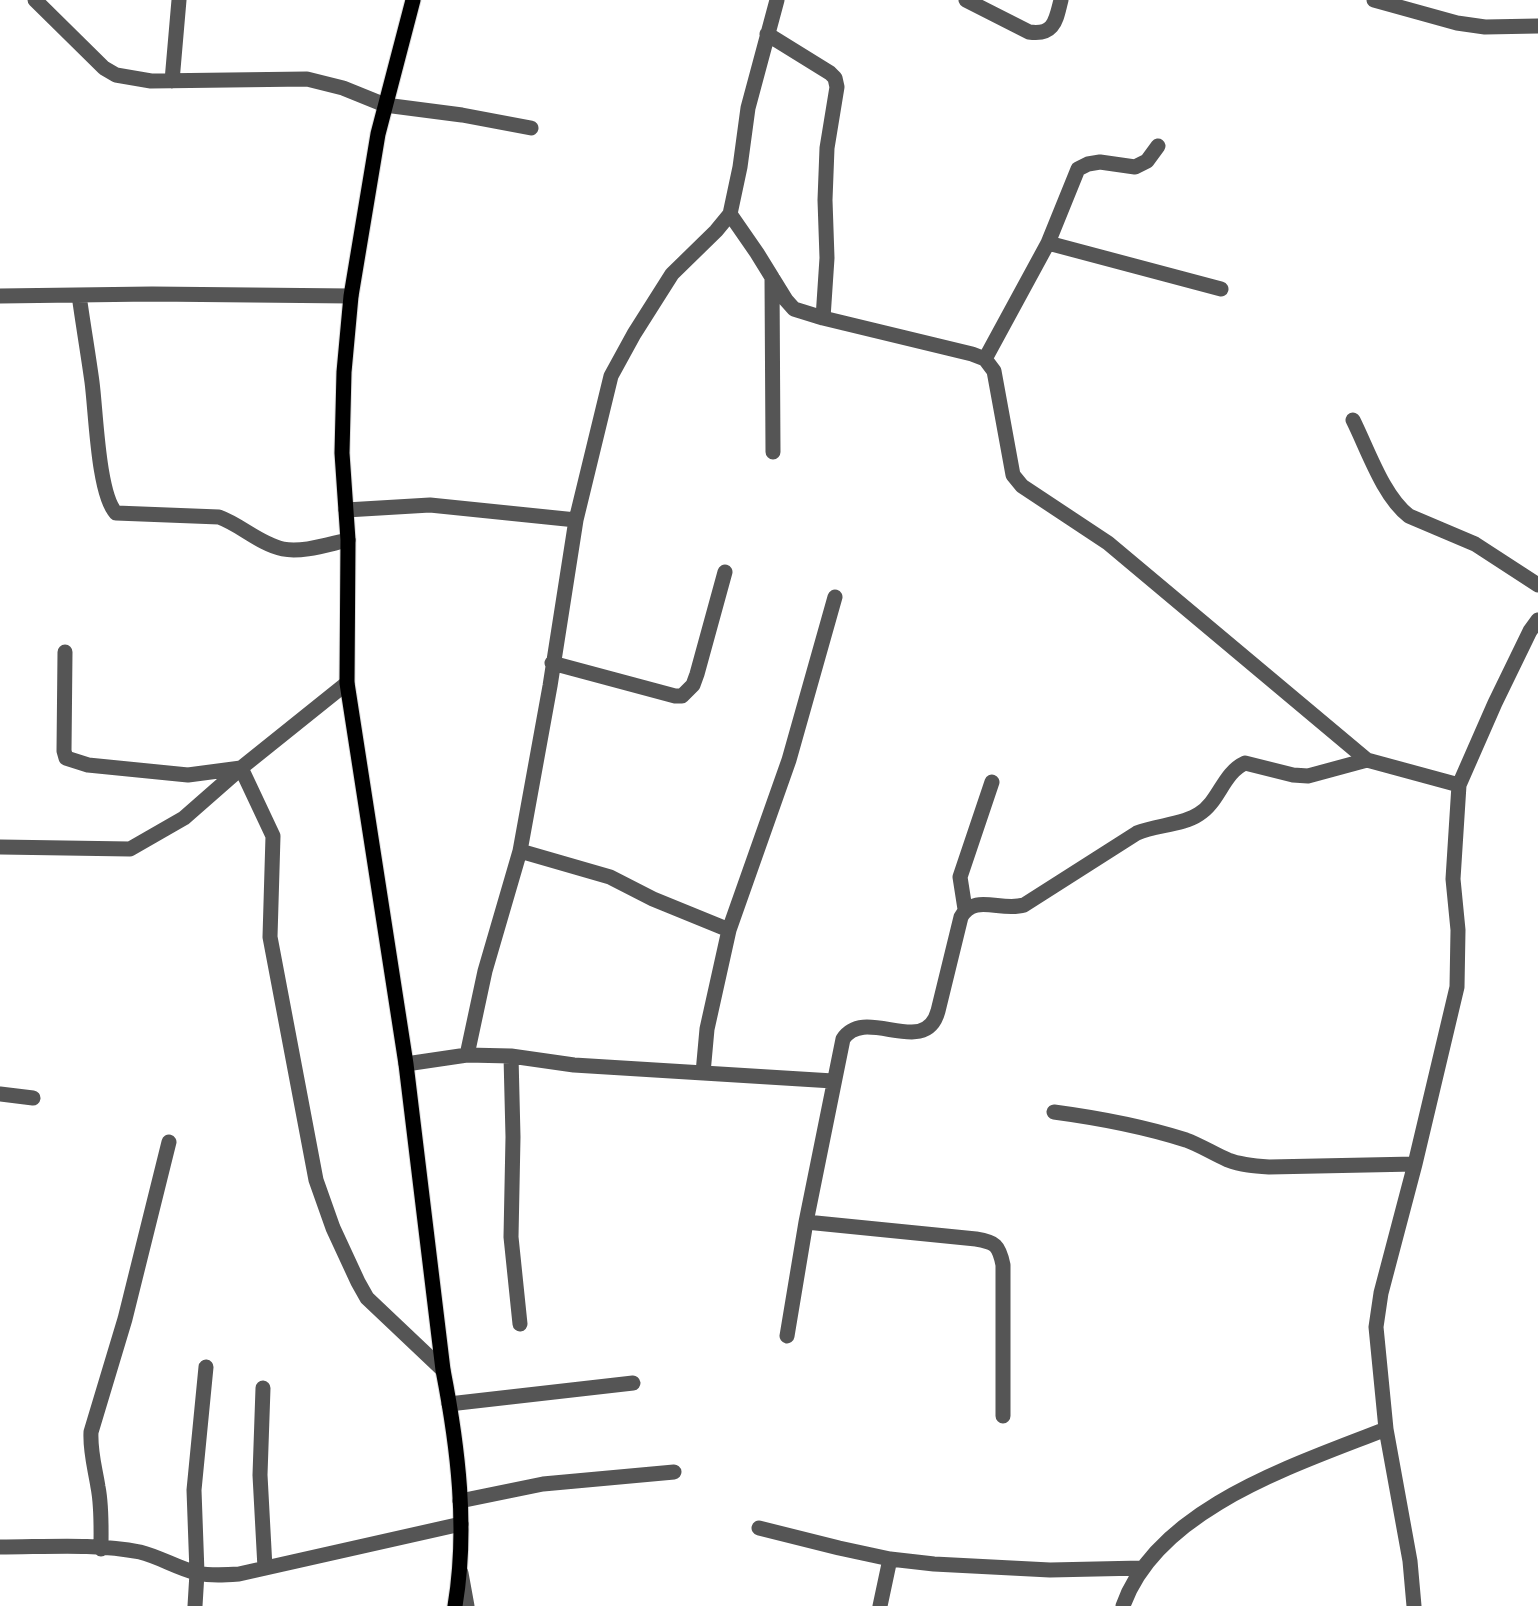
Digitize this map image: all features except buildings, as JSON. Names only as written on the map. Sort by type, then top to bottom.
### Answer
[{"type":"main road","points":[[413,0],[378,134],[351,296],[344,372],[342,453],[348,540],[347,683],[406,1064],[449,1404],[461,1524],[461,1571],[455,1606]]},
{"type":"street","points":[[35,0],[104,68],[116,75],[138,80],[172,81],[307,79],[343,88],[385,105],[462,114],[531,128]]},
{"type":"street","points":[[172,81],[179,0]]},
{"type":"street","points":[[467,1055],[485,971],[520,851],[550,686],[576,520],[611,376],[672,273],[716,231],[730,214],[740,167],[748,108],[777,0]]},
{"type":"street","points":[[966,0],[1029,32],[1036,33],[1046,32],[1051,28],[1061,0]]},
{"type":"street","points":[[1374,0],[1457,23],[1485,27],[1538,26]]},
{"type":"street","points":[[767,34],[830,73],[835,78],[837,87],[827,156],[827,258],[823,318]]},
{"type":"street","points":[[985,359],[1048,243],[1078,169],[1100,162],[1135,167],[1147,161],[1158,146]]},
{"type":"street","points":[[730,214],[794,309],[985,359],[994,371],[1013,475],[1022,486],[1108,543],[1367,760],[1459,785]]},
{"type":"street","points":[[1048,243],[1221,289]]},
{"type":"street","points":[[772,278],[773,452]]},
{"type":"street","points":[[0,296],[152,294],[351,296]]},
{"type":"street","points":[[79,295],[104,483],[111,508],[117,513],[219,517],[234,522],[263,540],[285,550],[348,540]]},
{"type":"street","points":[[1353,420],[1390,495],[1401,509],[1409,516],[1474,544],[1538,585]]},
{"type":"street","points":[[346,510],[430,505],[576,520]]},
{"type":"street","points":[[552,663],[682,696],[693,686],[725,572]]},
{"type":"street","points":[[703,1073],[707,1029],[729,930],[789,760],[835,597]]},
{"type":"street","points":[[1414,1606],[1410,1561],[1386,1429],[1376,1327],[1381,1293],[1415,1164],[1457,987],[1458,930],[1453,879],[1459,785],[1495,703],[1530,631],[1538,620]]},
{"type":"street","points":[[65,652],[64,751],[66,758],[88,765],[188,775],[241,768]]},
{"type":"street","points":[[0,847],[130,849],[183,818],[347,683]]},
{"type":"street","points":[[787,1336],[806,1222],[843,1039],[848,1031],[864,1026],[915,1033],[933,1024],[965,909],[972,905],[1016,908],[1024,905],[1137,833],[1148,828],[1190,819],[1200,814],[1235,768],[1245,763],[1293,775],[1308,776],[1367,760]]},
{"type":"street","points":[[241,768],[273,836],[270,937],[316,1180],[333,1228],[367,1298],[443,1370]]},
{"type":"street","points":[[965,909],[960,877],[992,782]]},
{"type":"street","points":[[520,851],[610,877],[729,930]]},
{"type":"street","points":[[406,1064],[467,1055],[511,1056],[574,1065],[833,1081]]},
{"type":"street","points":[[511,1056],[513,1137],[511,1237],[520,1324]]},
{"type":"street","points":[[0,1094],[33,1098]]},
{"type":"street","points":[[1054,1112],[1112,1120],[1162,1133],[1189,1141],[1231,1161],[1251,1166],[1415,1164]]},
{"type":"street","points":[[101,1549],[101,1509],[90,1448],[91,1432],[125,1319],[169,1143]]},
{"type":"street","points":[[806,1222],[976,1239],[995,1245],[1000,1251],[1004,1265],[1003,1416]]},
{"type":"street","points":[[195,1606],[194,1490],[206,1367]]},
{"type":"street","points":[[449,1404],[633,1383]]},
{"type":"street","points":[[263,1388],[260,1475],[265,1568]]},
{"type":"street","points":[[1123,1606],[1127,1593],[1142,1568],[1181,1528],[1214,1505],[1281,1471],[1386,1429]]},
{"type":"street","points":[[460,1501],[553,1483],[674,1472]]},
{"type":"street","points":[[0,1547],[141,1552],[196,1573],[217,1576],[239,1574],[461,1524]]},
{"type":"street","points":[[759,1528],[891,1559],[934,1564],[1050,1570],[1142,1568]]},
{"type":"street","points":[[880,1606],[891,1559]]},
{"type":"street","points":[[461,1571],[467,1606]]}]
